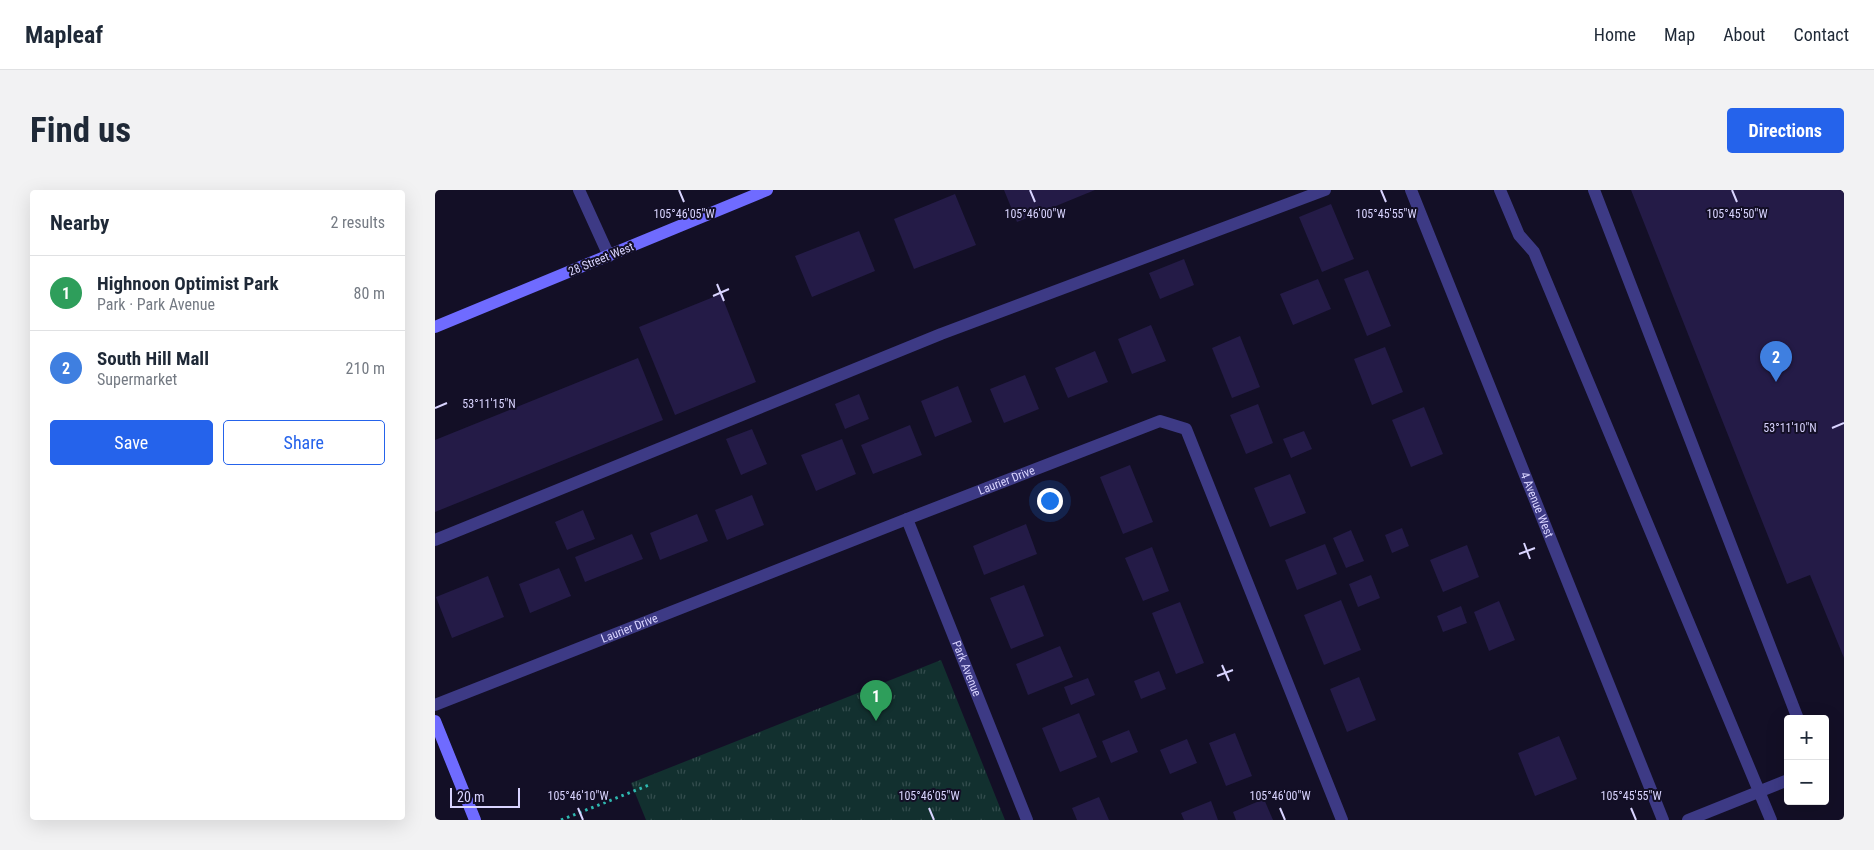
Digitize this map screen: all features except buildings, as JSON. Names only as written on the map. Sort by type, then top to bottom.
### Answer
[{"type":"main road","name":"28 Street West","points":[[435,327],[767,190]]},
{"type":"main road","points":[[435,721],[475,820]]},
{"type":"street","points":[[579,190],[609,256]]},
{"type":"street","points":[[435,540],[941,334],[1325,190]]},
{"type":"street","name":"4 Avenue West","points":[[1411,190],[1663,820]]},
{"type":"street","points":[[1500,190],[1519,235],[1535,252],[1771,820]]},
{"type":"street","points":[[1594,190],[1796,715]]},
{"type":"street","name":"Laurier Drive","points":[[435,705],[907,518],[1160,421],[1186,429],[1342,820]]},
{"type":"street","name":"Park Avenue","points":[[907,518],[1027,820]]},
{"type":"street","points":[[1688,820],[1784,782]]},
{"type":"path","points":[[561,820],[649,785]]},
{"type":"green space","points":[[941,660],[1005,820],[646,820],[631,783]]},
{"type":"place","name":"South Hill Mall","points":[[1776,382]]},
{"type":"place","name":"Highnoon Optimist Park","points":[[876,721]]}]
